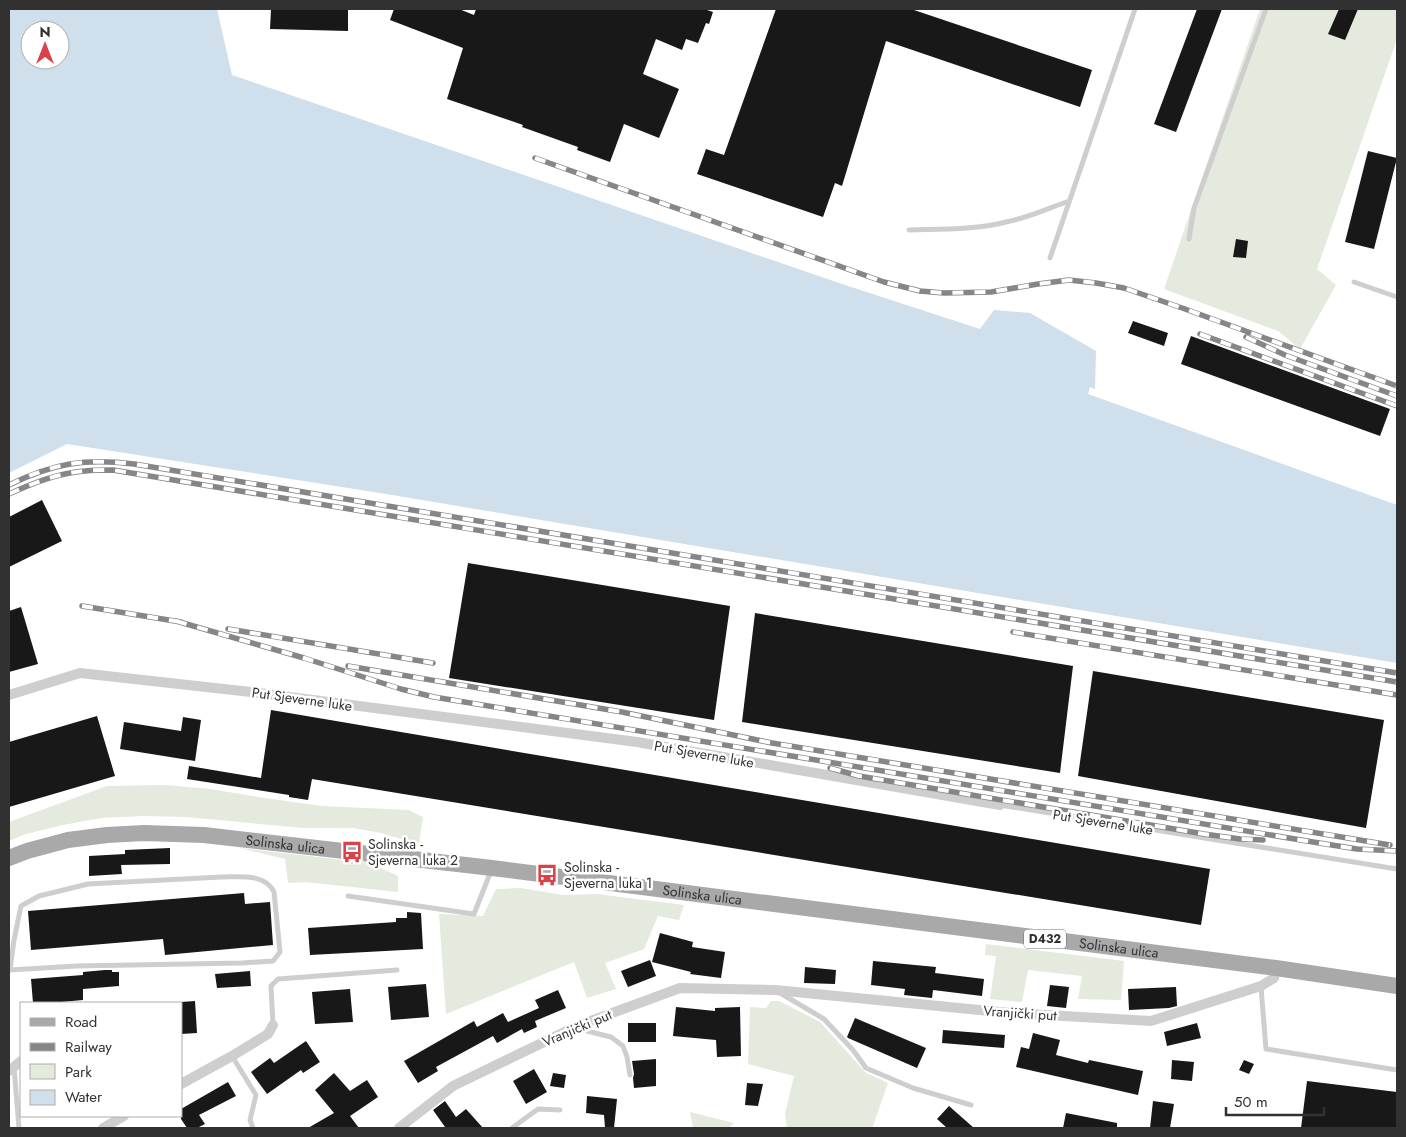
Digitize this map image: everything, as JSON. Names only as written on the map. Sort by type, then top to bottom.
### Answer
[{"type":"main road","name":"Solinska ulica","points":[[9,858],[68,840],[107,835],[144,833],[204,836],[492,868],[1276,968],[1397,986]]},
{"type":"street","name":"Put Sjeverne luke","points":[[9,695],[80,673],[242,691],[637,742],[1000,805]]},
{"type":"street","points":[[1261,986],[1274,978],[1276,968]]},
{"type":"street","name":"Vranjički put","points":[[398,1128],[453,1086],[577,1026],[680,988],[775,990],[1010,1013],[1151,1021],[1261,986]]},
{"type":"street","points":[[182,1083],[268,1034],[273,1025]]},
{"type":"street","points":[[102,1128],[122,1117]]},
{"type":"lane","points":[[1050,258],[1135,9]]},
{"type":"lane","points":[[1188,239],[1194,208],[1266,9]]},
{"type":"lane","points":[[909,230],[994,225],[1009,222],[1070,201]]},
{"type":"lane","points":[[1354,282],[1397,297]]},
{"type":"lane","name":"Put Sjeverne luke","points":[[1000,805],[1397,869]]},
{"type":"lane","points":[[348,896],[474,914],[492,868]]},
{"type":"lane","points":[[9,977],[14,940],[22,906],[39,896],[88,884],[221,877],[260,878],[272,887],[274,892],[280,952],[273,961],[76,966],[10,970]]},
{"type":"lane","points":[[273,1025],[271,986],[278,978],[397,970]]},
{"type":"lane","points":[[1261,986],[1266,1049],[1397,1070]]},
{"type":"lane","name":"Vranjički put","points":[[775,990],[824,1019],[853,1050],[866,1068],[913,1088],[971,1106]]},
{"type":"lane","points":[[577,1026],[587,1031],[612,1037],[623,1046],[630,1075]]},
{"type":"lane","points":[[232,1056],[256,1095],[250,1120],[253,1128]]},
{"type":"lane","points":[[15,1066],[19,1128]]},
{"type":"lane","points":[[512,1128],[538,1109],[560,1110]]},
{"type":"green space","points":[[1260,9],[1397,9],[1397,39],[1317,269],[1336,285],[1300,349],[1278,331],[1164,289]]},
{"type":"green space","points":[[166,785],[210,789],[322,806],[409,810],[423,817],[419,844],[381,833],[353,828],[303,828],[185,817],[143,816],[101,818],[63,825],[26,834],[9,841],[9,822],[107,786]]},
{"type":"green space","points":[[239,848],[370,863],[398,876],[398,892],[305,882],[288,883],[285,859]]},
{"type":"green space","points":[[521,888],[563,895],[597,894],[684,905],[679,920],[658,916],[644,949],[605,963],[616,989],[587,998],[574,962],[446,1014],[439,914],[483,916],[496,889]]},
{"type":"green space","points":[[986,944],[1124,961],[1121,1000],[1078,999],[1082,976],[1028,970],[1022,1002],[990,999],[996,956],[985,955]]},
{"type":"green space","points":[[771,1001],[779,1001],[820,1022],[866,1073],[888,1083],[873,1126],[874,1128],[787,1128],[785,1114],[794,1076],[748,1064],[750,1007],[766,1008]]},
{"type":"green space","points":[[690,1112],[734,1123],[729,1128],[693,1128]]},
{"type":"water","points":[[9,9],[217,9],[232,75],[842,284],[980,329],[994,310],[1030,313],[1096,351],[1095,389],[1090,387],[1088,394],[1397,505],[1397,663],[380,493],[67,444],[9,473]]},
{"type":"building","points":[[271,9],[348,9],[348,31],[270,29]]},
{"type":"building","points":[[394,9],[459,9],[474,15],[476,9],[704,9],[713,12],[709,24],[706,23],[698,43],[686,39],[682,50],[656,39],[643,74],[679,89],[659,138],[624,124],[610,162],[577,150],[578,147],[522,127],[523,125],[447,99],[463,48],[390,20]]},
{"type":"building","points":[[776,9],[911,9],[1092,70],[1080,107],[886,41],[842,186],[835,183],[823,217],[697,174],[706,149],[724,155]]},
{"type":"building","points":[[1197,9],[1222,9],[1176,132],[1154,124]]},
{"type":"building","points":[[1339,9],[1358,9],[1345,40],[1328,34]]},
{"type":"building","points":[[1368,151],[1397,158],[1374,249],[1345,242]]},
{"type":"building","points":[[1236,239],[1248,241],[1246,258],[1233,257]]},
{"type":"building","points":[[1133,321],[1168,333],[1164,346],[1128,333]]},
{"type":"building","points":[[1191,336],[1390,409],[1380,436],[1181,364]]},
{"type":"building","points":[[42,500],[62,541],[9,567],[9,517]]},
{"type":"building","points":[[468,563],[730,606],[714,720],[449,678]]},
{"type":"building","points":[[21,607],[38,664],[9,672],[9,611]]},
{"type":"building","points":[[755,613],[1073,666],[1060,773],[742,722]]},
{"type":"building","points":[[1093,671],[1384,720],[1366,828],[1078,776]]},
{"type":"building","points":[[271,710],[1210,869],[1201,925],[312,779],[308,800],[289,797],[289,795],[187,779],[189,766],[261,778]]},
{"type":"building","points":[[97,716],[115,776],[9,807],[9,742]]},
{"type":"building","points":[[183,717],[201,720],[195,761],[120,749],[124,722],[181,731]]},
{"type":"building","points":[[170,848],[170,864],[121,865],[122,874],[89,876],[89,856],[125,854],[125,850]]},
{"type":"building","points":[[244,893],[245,904],[270,902],[273,945],[165,955],[163,939],[31,950],[28,911]]},
{"type":"building","points":[[407,912],[421,913],[423,949],[310,955],[308,928],[396,922],[396,918],[407,918]]},
{"type":"building","points":[[660,933],[693,942],[692,947],[725,952],[721,978],[690,974],[691,972],[652,962]]},
{"type":"building","points":[[650,960],[656,976],[628,987],[621,971]]},
{"type":"building","points":[[873,961],[936,967],[935,973],[984,979],[982,996],[933,990],[932,998],[904,995],[905,989],[871,985]]},
{"type":"building","points":[[805,967],[836,970],[835,984],[804,983]]},
{"type":"building","points":[[112,970],[112,972],[119,972],[119,986],[83,989],[83,1000],[33,1002],[31,979],[83,975],[83,972]]},
{"type":"building","points":[[250,971],[251,986],[217,988],[215,974]]},
{"type":"building","points":[[426,984],[429,1017],[391,1020],[388,987]]},
{"type":"building","points":[[1050,985],[1069,987],[1066,1008],[1047,1006]]},
{"type":"building","points":[[1176,987],[1177,1006],[1129,1010],[1128,989]]},
{"type":"building","points":[[350,989],[353,1022],[315,1024],[312,992]]},
{"type":"building","points":[[558,990],[566,1008],[535,1021],[537,1027],[524,1033],[522,1029],[497,1043],[493,1036],[436,1067],[438,1071],[418,1083],[404,1061],[474,1021],[477,1027],[503,1013],[508,1022],[539,1008],[535,1000]]},
{"type":"building","points":[[195,1001],[197,1033],[182,1034],[181,1002]]},
{"type":"building","points":[[676,1007],[715,1011],[715,1008],[740,1007],[741,1056],[717,1057],[716,1040],[673,1036]]},
{"type":"building","points":[[855,1018],[926,1048],[917,1068],[848,1038]]},
{"type":"building","points":[[628,1023],[656,1023],[656,1042],[628,1042]]},
{"type":"building","points":[[1197,1023],[1201,1038],[1167,1046],[1164,1032]]},
{"type":"building","points":[[943,1030],[1005,1035],[1004,1048],[942,1043]]},
{"type":"building","points":[[1033,1033],[1060,1040],[1056,1055],[1088,1063],[1089,1060],[1143,1071],[1138,1095],[1016,1067],[1021,1047],[1029,1049]]},
{"type":"building","points":[[306,1041],[320,1062],[303,1073],[301,1070],[267,1094],[251,1072],[270,1058],[274,1063]]},
{"type":"building","points":[[656,1059],[656,1086],[634,1088],[632,1061]]},
{"type":"building","points":[[1172,1060],[1194,1062],[1192,1081],[1171,1079]]},
{"type":"building","points":[[1244,1060],[1254,1064],[1249,1074],[1239,1070]]},
{"type":"building","points":[[534,1069],[547,1092],[526,1104],[513,1081]]},
{"type":"building","points":[[334,1073],[350,1091],[367,1080],[378,1097],[350,1116],[359,1128],[308,1128],[334,1113],[315,1090]]},
{"type":"building","points":[[553,1073],[566,1075],[564,1088],[550,1086]]},
{"type":"building","points":[[1307,1081],[1397,1092],[1397,1128],[1301,1128]]},
{"type":"building","points":[[228,1082],[236,1096],[199,1115],[205,1124],[197,1128],[187,1128],[181,1119],[182,1108]]},
{"type":"building","points":[[747,1083],[763,1084],[758,1106],[745,1105]]},
{"type":"building","points":[[587,1096],[617,1099],[614,1128],[605,1128],[604,1115],[586,1113]]},
{"type":"building","points":[[445,1101],[456,1117],[466,1109],[483,1128],[443,1128],[445,1127],[433,1110]]},
{"type":"building","points":[[1153,1101],[1174,1104],[1170,1128],[1150,1128]]},
{"type":"building","points":[[949,1106],[974,1128],[947,1128],[937,1119]]},
{"type":"building","points":[[1066,1113],[1117,1123],[1117,1128],[1063,1128]]},
{"type":"railway","points":[[535,158],[884,282],[920,291],[944,293],[991,292],[1069,280],[1124,288],[1397,386]]},
{"type":"railway","points":[[1200,334],[1397,406]]},
{"type":"railway","points":[[1246,337],[1285,355],[1397,396]]},
{"type":"railway","points":[[9,485],[55,467],[70,464],[85,462],[134,464],[1397,673]]},
{"type":"railway","points":[[9,494],[55,476],[75,472],[113,470],[1397,682]]},
{"type":"railway","points":[[82,606],[181,622]]},
{"type":"railway","points":[[176,621],[304,658],[401,689],[434,697],[1313,842],[1357,849],[1397,851]]},
{"type":"railway","points":[[228,629],[433,663]]},
{"type":"railway","points":[[1013,632],[1397,695]]},
{"type":"railway","points":[[348,666],[622,712],[772,743],[1390,845]]},
{"type":"railway","points":[[830,768],[859,776],[1204,834],[1263,840]]},
{"type":"place","name":"Solinska - Sjeverna luka 2","points":[[352,852]]},
{"type":"place","name":"Solinska - Sjeverna luka 1","points":[[547,875]]}]
